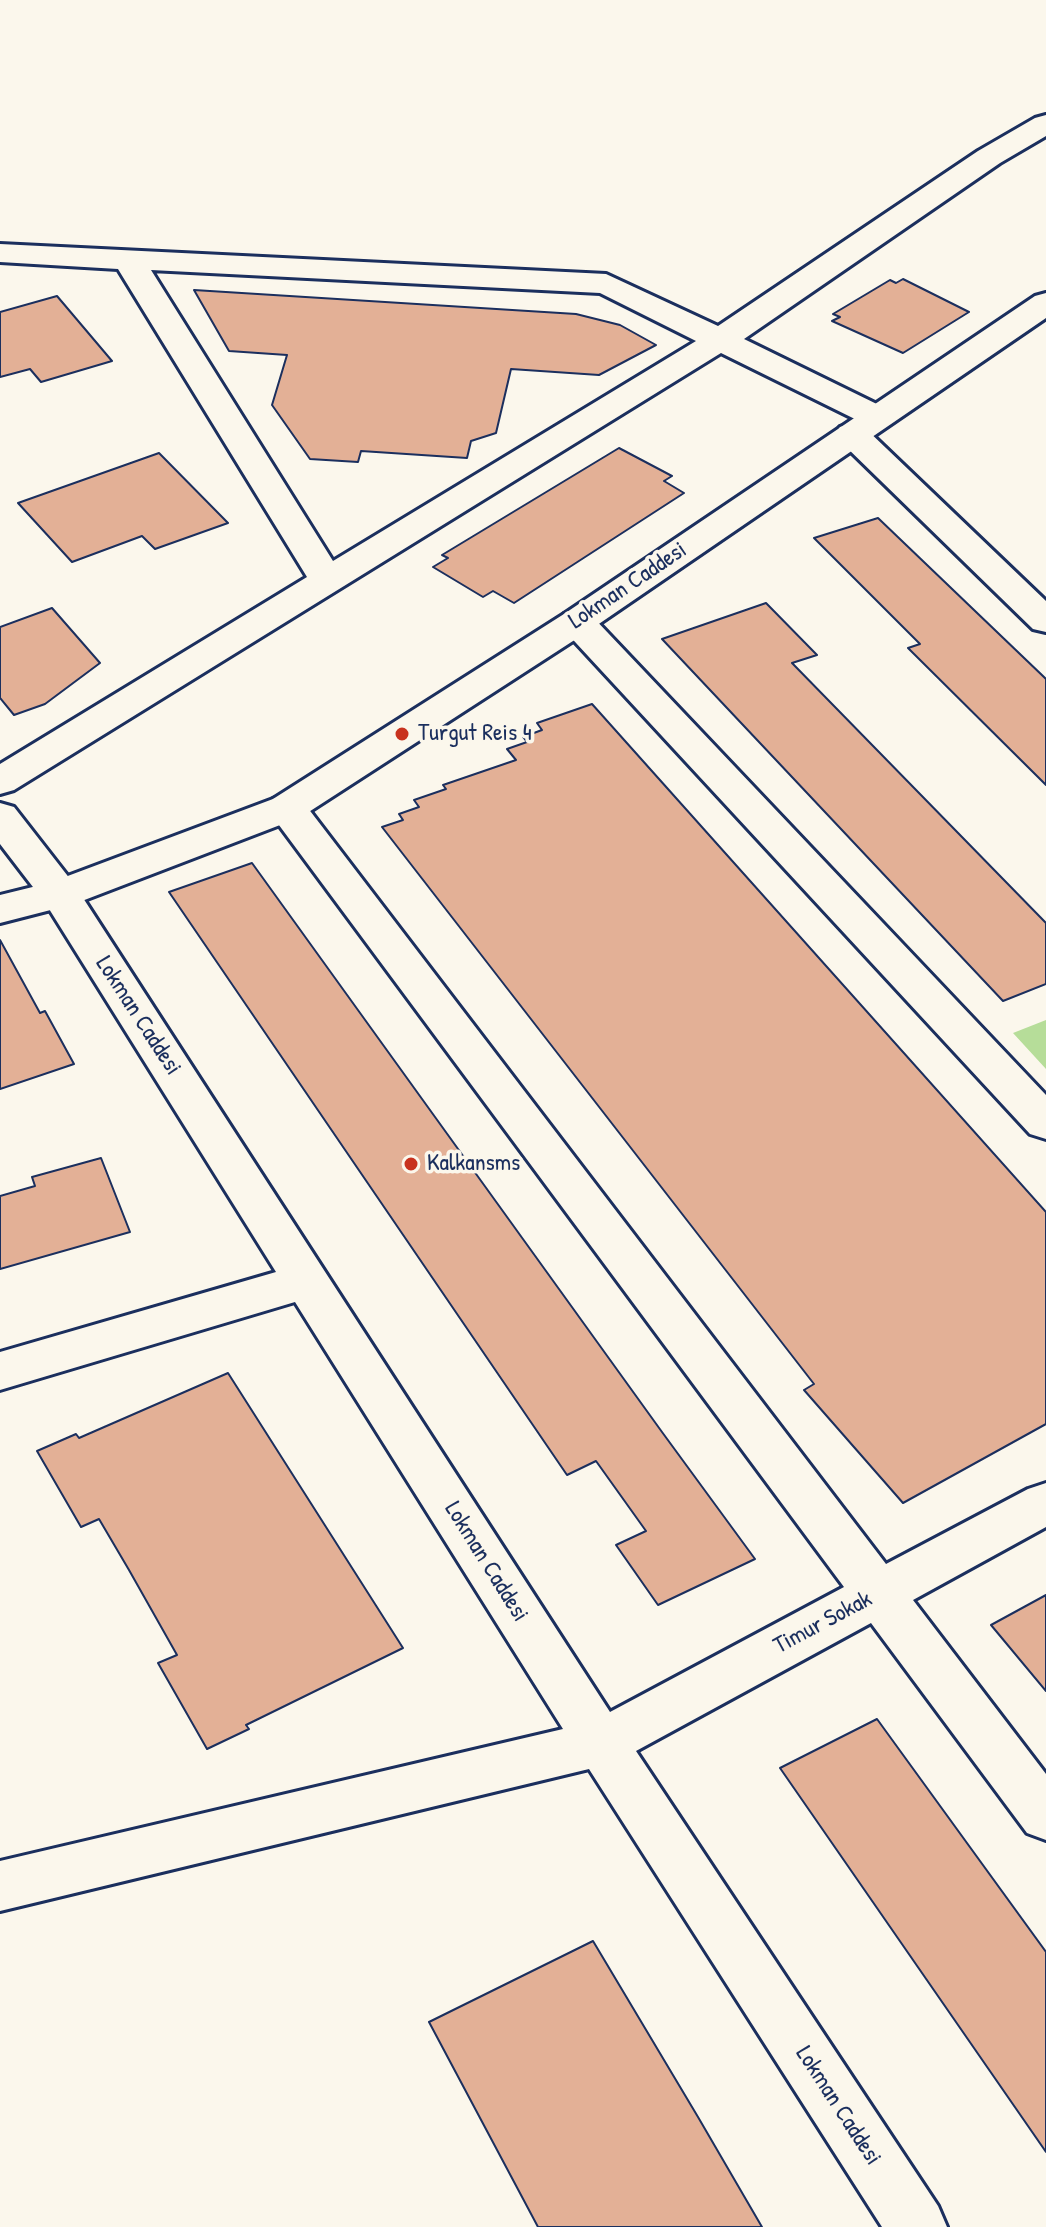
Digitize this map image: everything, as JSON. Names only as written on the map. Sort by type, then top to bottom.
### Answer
[{"type":"street","points":[[0,781],[720,340],[989,157],[1046,124]]},
{"type":"street","points":[[0,253],[606,284],[720,340],[865,426],[1046,621]]},
{"type":"street","points":[[129,260],[328,582]]},
{"type":"street","name":"Lokman Caddesi","points":[[0,909],[60,894],[287,808],[577,622],[1046,303]]},
{"type":"street","points":[[577,622],[1046,1123]]},
{"type":"street","points":[[287,808],[1046,1816]]},
{"type":"street","points":[[0,816],[60,894]]},
{"type":"street","name":"Lokman Caddesi","points":[[60,894],[601,1743],[917,2227]]},
{"type":"street","points":[[0,1371],[307,1281]]},
{"type":"street","name":"Timur Sokak","points":[[0,1886],[601,1743],[1046,1503]]},
{"type":"green space","points":[[1046,1020],[1046,1069],[1013,1033]]},
{"type":"building","points":[[903,279],[969,312],[903,353],[832,321],[840,317],[833,314],[890,280],[896,283]]},
{"type":"building","points":[[194,290],[576,314],[620,325],[656,345],[599,375],[511,369],[496,433],[471,441],[467,458],[361,451],[358,462],[310,459],[272,405],[287,355],[229,351]]},
{"type":"building","points":[[57,296],[112,361],[41,382],[30,369],[0,377],[0,312]]},
{"type":"building","points":[[619,448],[672,476],[664,481],[684,493],[514,603],[493,591],[483,597],[433,567],[448,558],[442,555]]},
{"type":"building","points":[[159,453],[228,523],[155,549],[142,536],[72,562],[18,503]]},
{"type":"building","points":[[878,518],[1046,679],[1046,785],[908,648],[920,644],[814,538]]},
{"type":"building","points":[[766,603],[817,655],[792,663],[1046,923],[1046,984],[1003,1001],[662,639]]},
{"type":"building","points":[[52,608],[100,663],[45,704],[14,715],[0,698],[0,627]]},
{"type":"building","points":[[592,704],[1046,1212],[1046,1424],[903,1503],[804,1390],[814,1384],[382,827],[403,820],[399,814],[419,807],[414,800],[446,789],[443,785],[516,760],[507,749],[527,742],[523,737],[542,730],[537,723]]},
{"type":"building","points":[[252,863],[755,1559],[658,1605],[616,1545],[646,1531],[596,1461],[567,1475],[169,892]]},
{"type":"building","points":[[0,940],[40,1013],[45,1011],[74,1064],[0,1089]]},
{"type":"building","points":[[101,1158],[130,1232],[0,1269],[0,1196],[35,1186],[32,1177]]},
{"type":"building","points":[[228,1373],[403,1648],[246,1725],[249,1729],[207,1749],[158,1663],[177,1655],[129,1570],[99,1519],[81,1527],[37,1451],[76,1434],[79,1438]]},
{"type":"building","points":[[1046,1595],[1046,1691],[991,1625]]},
{"type":"building","points":[[877,1719],[1046,1952],[1046,2152],[780,1768]]},
{"type":"building","points":[[593,1941],[762,2227],[538,2227],[429,2022]]},
{"type":"place","name":"Turgut Reis 4","points":[[402,734]]},
{"type":"place","name":"Kalkansms","points":[[411,1164]]}]
